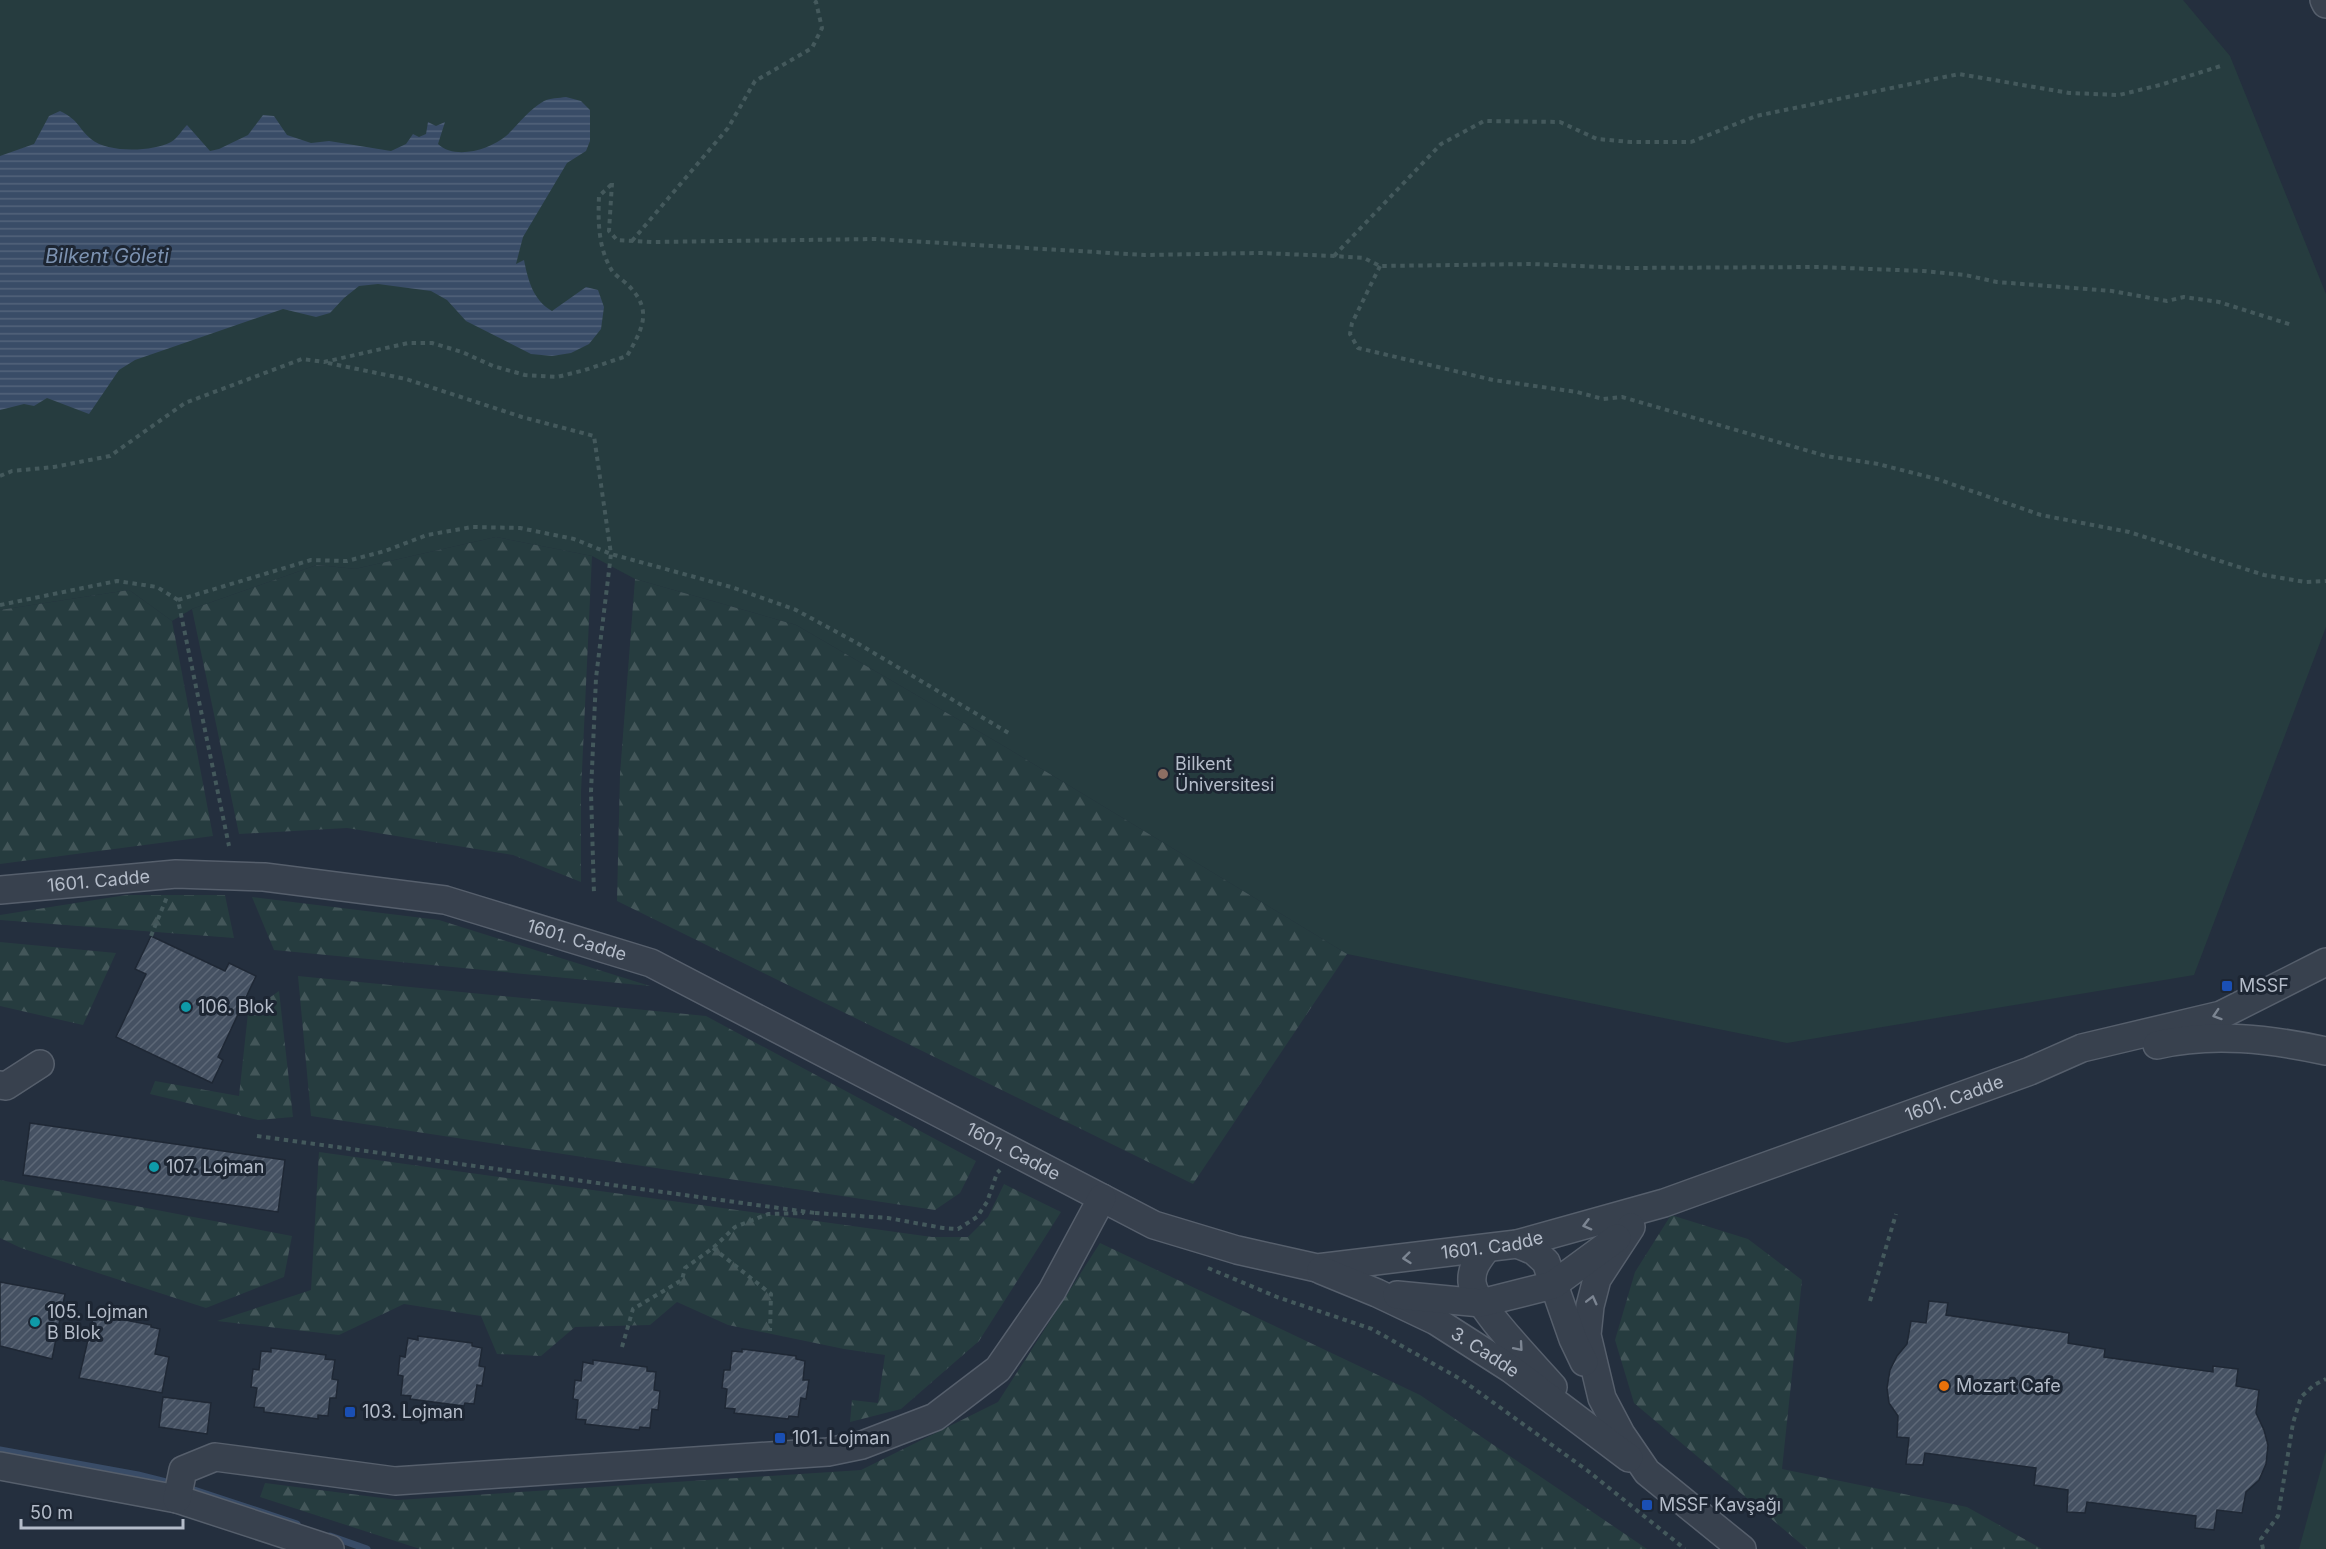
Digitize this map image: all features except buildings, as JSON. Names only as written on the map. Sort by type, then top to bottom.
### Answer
[{"type":"street","points":[[2324,0],[2326,4]]},
{"type":"street","name":"1601. Cadde","points":[[0,890],[176,874],[264,877],[445,900],[651,963],[1154,1225],[1237,1250],[1317,1268],[1517,1244],[1664,1203],[2030,1071],[2082,1048],[2220,1014],[2270,990]]},
{"type":"street","points":[[2326,962],[2270,990],[2258,1003],[2255,1017],[2263,1029],[2277,1041],[2314,1056],[2326,1069]]},
{"type":"street","name":"1601. Cadde","points":[[2030,1071],[2165,1043],[2232,1037],[2277,1041]]},
{"type":"street","points":[[2277,1041],[2326,1051]]},
{"type":"street","points":[[0,1085],[6,1086],[40,1064]]},
{"type":"street","points":[[180,1487],[215,1456],[395,1481],[828,1452],[862,1444],[935,1417],[998,1369],[1052,1291],[1102,1198]]},
{"type":"street","name":"3. Cadde","points":[[1377,1293],[1481,1303],[1553,1285],[1664,1203]]},
{"type":"street","points":[[1602,1398],[1587,1335],[1590,1306],[1597,1279],[1631,1227]]},
{"type":"street","points":[[1517,1244],[1534,1251],[1546,1262],[1573,1339],[1621,1434],[1647,1472]]},
{"type":"street","name":"3. Cadde","points":[[1486,1249],[1473,1266],[1472,1283],[1481,1303],[1586,1424]]},
{"type":"street","name":"3. Cadde","points":[[1317,1268],[1436,1321],[1510,1369],[1586,1424],[1742,1549]]},
{"type":"street","points":[[0,1466],[180,1487],[330,1549]]},
{"type":"path","points":[[632,240],[728,128],[755,81],[812,48],[822,28],[816,2],[813,0]]},
{"type":"path","points":[[1334,256],[1441,144],[1484,121],[1560,122],[1598,138],[1631,142],[1691,142],[1756,116],[1959,74],[2069,93],[2119,95],[2224,65]]},
{"type":"path","points":[[324,362],[408,343],[432,343],[462,352],[493,366],[525,375],[557,377],[627,356],[639,335],[644,313],[639,297],[611,271],[601,244],[598,196],[612,183],[609,231],[617,240],[875,239],[1145,255],[1260,253],[1334,256],[1364,258],[1380,266],[1532,264],[1625,268],[1819,267],[1923,271],[1965,275],[1997,282],[2112,291],[2158,300],[2184,297],[2219,302],[2292,326]]},
{"type":"path","points":[[1380,266],[1352,323],[1350,334],[1358,348],[1493,380],[1577,392],[1603,399],[1622,397],[1826,456],[1878,464],[1937,479],[2041,515],[2129,532],[2264,575],[2305,582],[2326,582]]},
{"type":"path","points":[[0,476],[12,471],[54,467],[110,456],[184,403],[302,359],[406,379],[522,417],[594,436],[611,554],[596,678],[591,792],[594,894]]},
{"type":"path","points":[[178,600],[311,560],[347,561],[385,552],[427,535],[472,527],[520,528],[574,539],[611,554],[731,587],[796,610],[857,643],[1012,735]]},
{"type":"path","points":[[0,605],[117,581],[157,587],[178,600],[229,846]]},
{"type":"path","points":[[151,936],[176,874]]},
{"type":"path","points":[[257,1136],[815,1213],[888,1218],[958,1229],[977,1217],[987,1202],[997,1173],[1015,1153]]},
{"type":"path","points":[[622,1347],[633,1309],[682,1280],[685,1268],[713,1248],[735,1227],[768,1214],[815,1213]]},
{"type":"path","points":[[1870,1301],[1896,1214]]},
{"type":"path","points":[[713,1248],[771,1294],[770,1331]]},
{"type":"path","points":[[1201,1266],[1277,1297],[1372,1329],[1462,1380],[1588,1471],[1685,1549]]},
{"type":"path","points":[[2263,1549],[2261,1539],[2278,1516],[2293,1423],[2301,1397],[2314,1385],[2326,1379]]},
{"type":"green space","points":[[0,0],[2183,0],[2230,56],[2326,294],[2326,627],[2194,975],[1787,1043],[1347,954],[1007,748],[796,625],[635,579],[592,556],[496,537],[355,569],[317,565],[192,609],[172,621],[129,590],[0,610]]},
{"type":"green space","points":[[496,537],[592,556],[581,792],[581,882],[513,855],[347,828],[239,834],[192,609],[317,565],[355,569]]},
{"type":"green space","points":[[635,579],[796,625],[1007,748],[1347,954],[1193,1184],[617,901],[620,774]]},
{"type":"green space","points":[[129,590],[172,621],[213,836],[0,864],[0,610]]},
{"type":"green space","points":[[126,895],[225,895],[234,938],[0,920],[0,915]]},
{"type":"green space","points":[[252,897],[439,920],[650,986],[274,950]]},
{"type":"green space","points":[[0,942],[116,953],[83,1025],[0,1006]]},
{"type":"green space","points":[[298,976],[706,1016],[976,1161],[960,1193],[935,1210],[311,1116]]},
{"type":"green space","points":[[279,991],[293,1117],[258,1120],[150,1094],[155,1081],[239,1096],[248,1013]]},
{"type":"green space","points":[[319,1152],[932,1237],[968,1237],[988,1217],[1004,1184],[1061,1212],[979,1341],[901,1409],[850,1422],[852,1400],[878,1403],[885,1355],[844,1349],[728,1325],[677,1302],[650,1325],[575,1327],[541,1356],[497,1354],[481,1316],[404,1304],[339,1335],[217,1321],[311,1290]]},
{"type":"green space","points":[[0,1180],[292,1236],[284,1277],[206,1308],[21,1248],[0,1238]]},
{"type":"green space","points":[[1671,1215],[1748,1239],[1802,1280],[1782,1469],[1967,1507],[2042,1549],[1807,1549],[1634,1403],[1615,1340],[1635,1272]]},
{"type":"green space","points":[[1100,1243],[1420,1395],[1647,1549],[420,1549],[260,1497],[265,1483],[398,1500],[861,1470],[998,1402]]},
{"type":"green space","points":[[2326,1451],[2326,1549],[2299,1549]]},
{"type":"water","name":"Bilkent Göleti","points":[[566,97],[581,101],[590,110],[590,141],[586,151],[567,163],[523,237],[516,264],[524,260],[536,295],[552,311],[586,287],[598,290],[604,307],[601,329],[589,344],[571,353],[552,356],[531,354],[466,321],[447,300],[431,291],[378,284],[359,286],[330,313],[316,317],[283,309],[135,360],[119,370],[89,414],[47,398],[34,406],[24,404],[0,410],[0,156],[34,144],[49,116],[60,111],[78,124],[86,135],[98,144],[130,150],[153,148],[171,142],[187,125],[210,151],[219,149],[248,135],[263,115],[274,116],[287,135],[311,143],[329,141],[391,151],[406,144],[413,134],[419,137],[426,134],[428,122],[436,126],[445,122],[438,144],[445,149],[463,152],[481,149],[499,141],[544,101]]},
{"type":"waterway","points":[[0,1450],[138,1475],[174,1484]]},
{"type":"waterway","points":[[185,1487],[297,1524]]},
{"type":"waterway","points":[[330,1536],[367,1549]]},
{"type":"place","name":"Bilkent Üniversitesi","points":[[1163,774]]},
{"type":"place","name":"MSSF","points":[[2227,986]]},
{"type":"place","name":"106. Blok","points":[[186,1007]]},
{"type":"place","name":"107. Lojman","points":[[154,1167]]},
{"type":"place","name":"105. Lojman B Blok","points":[[35,1322]]},
{"type":"place","name":"Mozart Cafe","points":[[1944,1386]]},
{"type":"place","name":"103. Lojman","points":[[350,1412]]},
{"type":"place","name":"101. Lojman","points":[[780,1438]]},
{"type":"place","name":"MSSF Kavşağı","points":[[1647,1505]]}]
